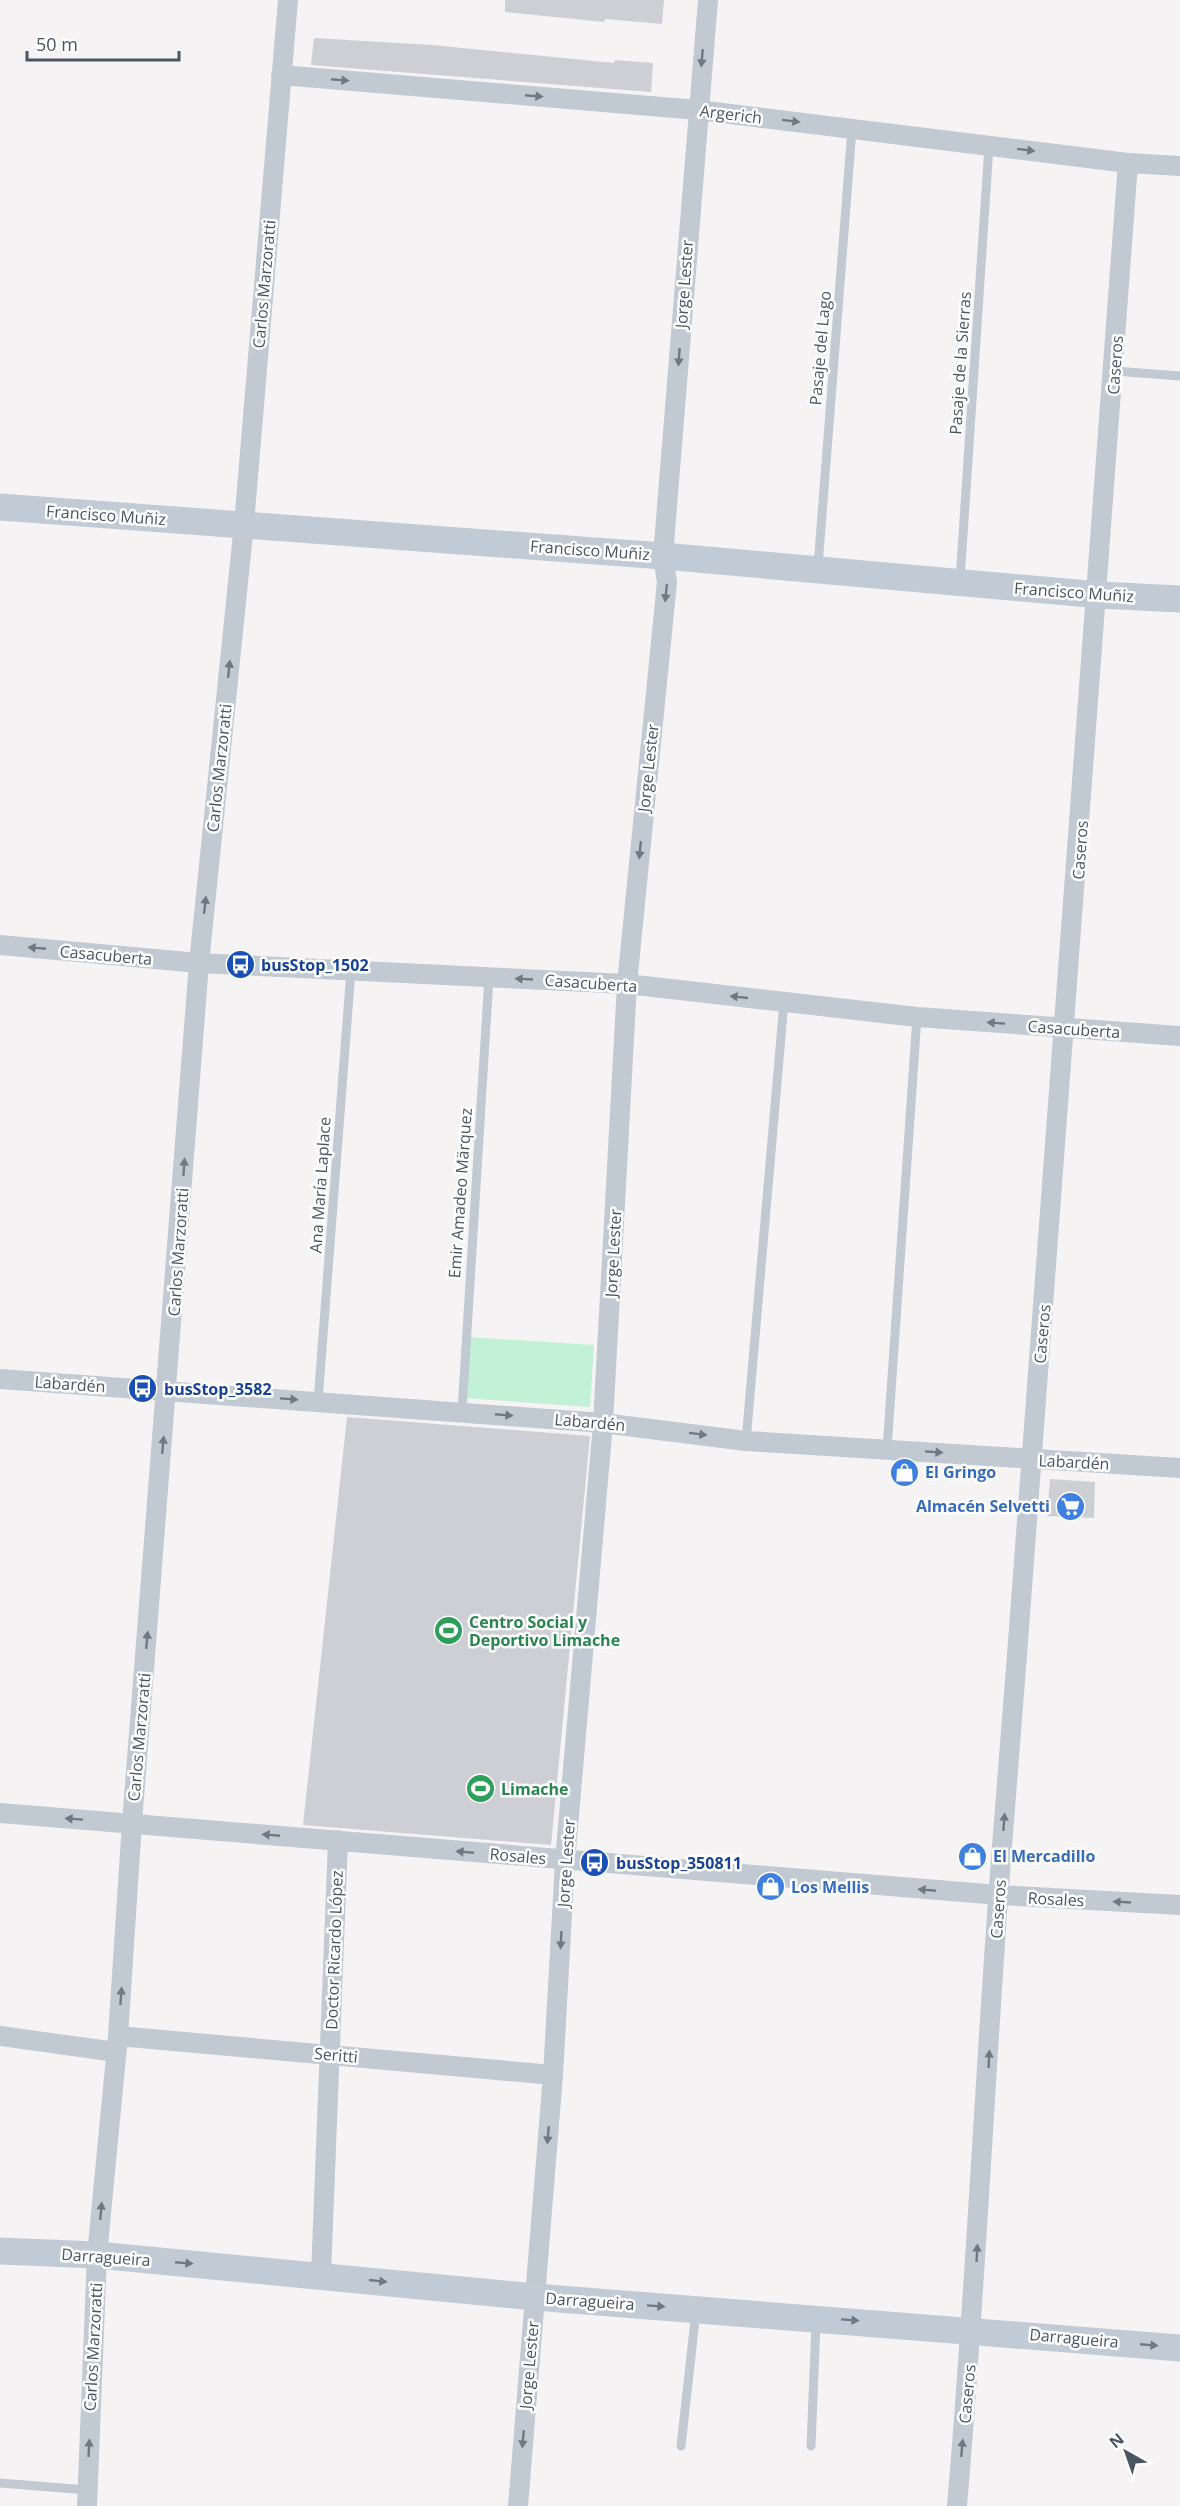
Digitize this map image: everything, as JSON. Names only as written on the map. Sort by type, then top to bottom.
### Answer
[{"type":"street","name":"Carlos Marzoratti","points":[[87,2498],[98,2255],[117,2044],[199,963],[244,524],[288,0]]},
{"type":"street","name":"Jorge Lester","points":[[518,2506],[553,2074],[565,1861],[603,1423],[627,984],[667,582],[663,556],[708,0]]},
{"type":"street","name":"Argerich","points":[[281,75],[698,110],[1128,163],[1180,166]]},
{"type":"street","name":"Caseros","points":[[957,2506],[973,2330],[999,1895],[1100,595],[1128,163]]},
{"type":"street","name":"Francisco Muñiz","points":[[0,507],[663,556],[1100,595],[1180,599]]},
{"type":"street","name":"Casacuberta","points":[[0,945],[199,963],[627,984],[917,1017],[1180,1036]]},
{"type":"street","name":"Labardén","points":[[0,1379],[462,1411],[603,1423],[746,1440],[1180,1468]]},
{"type":"street","name":"Rosales","points":[[0,1813],[999,1895],[1180,1905]]},
{"type":"street","name":"Doctor Ricardo López","points":[[321,2275],[338,1840]]},
{"type":"street","name":"Seritti","points":[[0,2036],[330,2054],[553,2074]]},
{"type":"street","name":"Darragueira","points":[[0,2251],[98,2255],[535,2297],[1180,2348]]},
{"type":"lane","name":"Pasaje del Lago","points":[[817,570],[852,129]]},
{"type":"lane","name":"Pasaje de la Sierras","points":[[960,583],[989,146]]},
{"type":"lane","points":[[1114,371],[1180,376]]},
{"type":"lane","name":"Ana María Laplace","points":[[318,1401],[351,970]]},
{"type":"lane","name":"Emir Amadeo Märquez","points":[[462,1411],[489,977]]},
{"type":"lane","points":[[746,1440],[784,1002]]},
{"type":"lane","points":[[887,1449],[917,1017]]},
{"type":"lane","points":[[681,2446],[697,2309]]},
{"type":"lane","points":[[811,2446],[817,2318]]},
{"type":"lane","points":[[0,2483],[87,2498]]},
{"type":"green space","points":[[468,1337],[594,1345],[590,1407],[464,1398]]},
{"type":"building","points":[[505,0],[664,0],[662,24],[605,19],[604,22],[505,12]]},
{"type":"building","points":[[314,38],[432,45],[614,63],[615,60],[653,63],[651,92],[311,65]]},
{"type":"building","name":"Centro Social y Deportivo Limache","points":[[347,1417],[590,1436],[551,1845],[303,1825]]},
{"type":"building","name":"Almacén Selvetti","points":[[1050,1479],[1095,1482],[1094,1518],[1047,1516]]},
{"type":"place","name":"busStop_1502","points":[[240,965]]},
{"type":"place","name":"busStop_3582","points":[[143,1389]]},
{"type":"place","name":"El Gringo","points":[[904,1472]]},
{"type":"place","name":"Almacén Selvetti","points":[[1071,1506]]},
{"type":"place","name":"Centro Social y Deportivo Limache","points":[[448,1631]]},
{"type":"place","name":"Limache","points":[[480,1789]]},
{"type":"place","name":"El Mercadillo","points":[[972,1856]]},
{"type":"place","name":"busStop_350811","points":[[595,1863]]},
{"type":"place","name":"Los Mellis","points":[[770,1887]]}]
